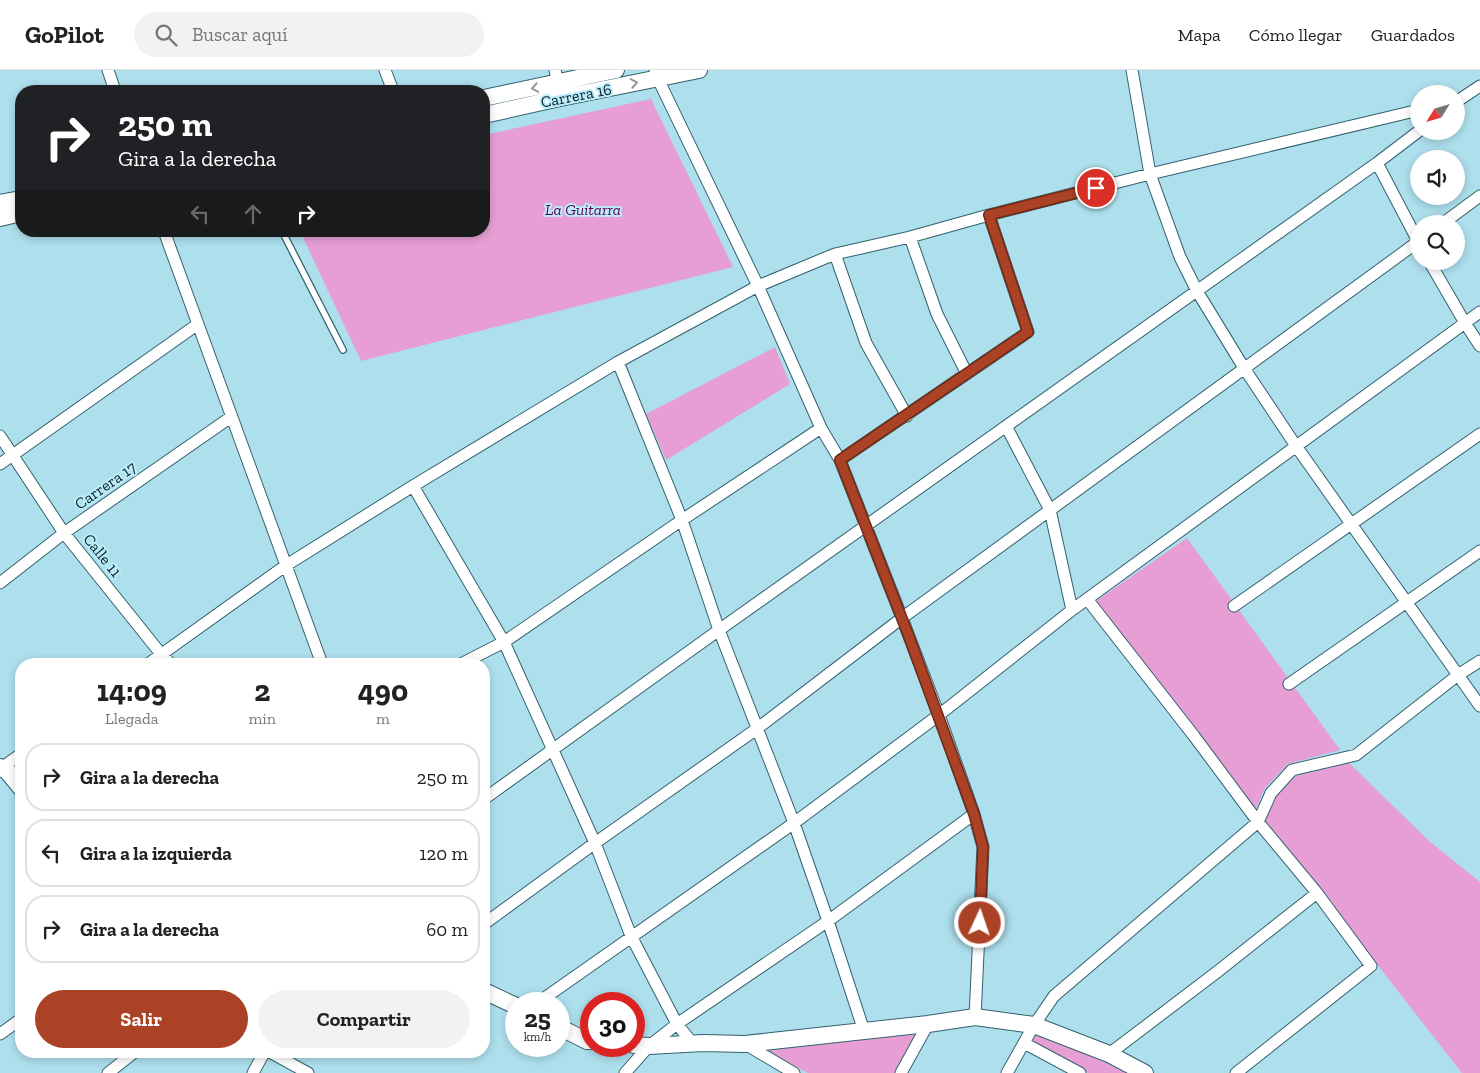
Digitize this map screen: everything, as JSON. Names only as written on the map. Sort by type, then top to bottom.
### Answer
[{"type":"main road","name":"Carrera 16","points":[[490,97],[558,84],[616,70]]},
{"type":"main road","name":"Carrera 16","points":[[490,112],[558,84],[698,70]]},
{"type":"main road","points":[[0,203],[15,199]]},
{"type":"main road","points":[[0,218],[15,214]]},
{"type":"main road","points":[[0,768],[15,777]]},
{"type":"main road","points":[[490,994],[505,1001]]},
{"type":"main road","points":[[645,1046],[745,1044],[975,1017],[1034,1025],[1109,1054],[1145,1073]]},
{"type":"street","points":[[108,70],[113,85]]},
{"type":"street","points":[[385,70],[391,85]]},
{"type":"street","points":[[1132,70],[1150,174],[1180,257],[1197,291],[1244,368],[1296,446],[1480,706]]},
{"type":"street","points":[[657,74],[758,286],[821,428],[840,460],[902,618],[974,814],[983,847],[975,1017]]},
{"type":"street","points":[[1465,96],[1480,86]]},
{"type":"street","points":[[156,658],[286,566],[413,486],[618,362],[758,286],[835,254],[910,237],[1150,174],[1410,112]]},
{"type":"street","points":[[490,795],[1410,138]]},
{"type":"street","points":[[1377,163],[1410,227]]},
{"type":"street","points":[[1454,215],[1480,196]]},
{"type":"street","points":[[840,460],[1028,332],[989,215]]},
{"type":"street","points":[[166,237],[320,658]]},
{"type":"street","points":[[910,237],[936,314],[967,374]]},
{"type":"street","points":[[490,920],[758,728],[902,618],[1410,248]]},
{"type":"street","points":[[835,254],[866,343],[907,416]]},
{"type":"street","points":[[1435,270],[1480,346]]},
{"type":"street","points":[[553,992],[794,823],[939,716],[1072,610],[1480,312]]},
{"type":"street","points":[[0,464],[198,324]]},
{"type":"street","points":[[618,362],[682,520],[719,630],[794,823],[864,1031]]},
{"type":"street","name":"Carrera 17","points":[[0,583],[64,533],[232,417]]},
{"type":"street","points":[[1006,426],[1050,510],[1072,610]]},
{"type":"street","points":[[473,658],[504,642],[682,520],[821,428]]},
{"type":"street","points":[[1234,606],[1480,434]]},
{"type":"street","name":"Calle 11","points":[[0,436],[64,533],[165,658]]},
{"type":"street","points":[[413,486],[504,642],[595,843],[631,936],[677,1024],[693,1044]]},
{"type":"street","points":[[1289,684],[1480,551]]},
{"type":"street","points":[[1087,600],[1194,736],[1258,822],[1317,893],[1371,966],[1236,1073]]},
{"type":"street","points":[[1008,1073],[1034,1025],[1054,996],[1258,822],[1271,793],[1292,770],[1356,755],[1458,675],[1480,661]]},
{"type":"street","points":[[15,758],[0,768],[15,785]]},
{"type":"street","points":[[645,1044],[677,1024],[828,921],[974,814]]},
{"type":"street","points":[[1109,1054],[1317,893]]},
{"type":"street","points":[[0,1034],[15,1023]]},
{"type":"street","points":[[901,1073],[928,1024]]},
{"type":"street","points":[[1024,1043],[1080,1073]]},
{"type":"street","points":[[745,1044],[790,1072]]},
{"type":"street","points":[[625,1073],[634,1057]]},
{"type":"street","points":[[108,1073],[127,1058]]},
{"type":"street","points":[[253,1073],[262,1058]]},
{"type":"street","points":[[279,1058],[308,1073]]},
{"type":"lane","points":[[285,237],[343,350]]},
{"type":"green space","name":"La Guitarra","points":[[651,99],[733,267],[361,361],[303,237],[490,237],[490,134]]},
{"type":"green space","points":[[775,347],[790,384],[666,460],[646,414]]},
{"type":"green space","points":[[1187,538],[1340,750],[1288,764],[1265,788],[1255,810],[1096,601]]},
{"type":"green space","points":[[1349,763],[1429,841],[1480,882],[1480,1073],[1462,1073],[1376,963],[1322,889],[1265,822],[1276,797],[1295,776]]},
{"type":"green space","points":[[918,1032],[895,1073],[808,1073],[762,1049]]},
{"type":"green space","points":[[1037,1033],[1106,1061],[1129,1073],[1088,1073],[1030,1042]]},
{"type":"route","points":[[980,923],[983,847],[974,814],[908,634],[840,460],[1028,332],[989,215],[1096,188]]}]
